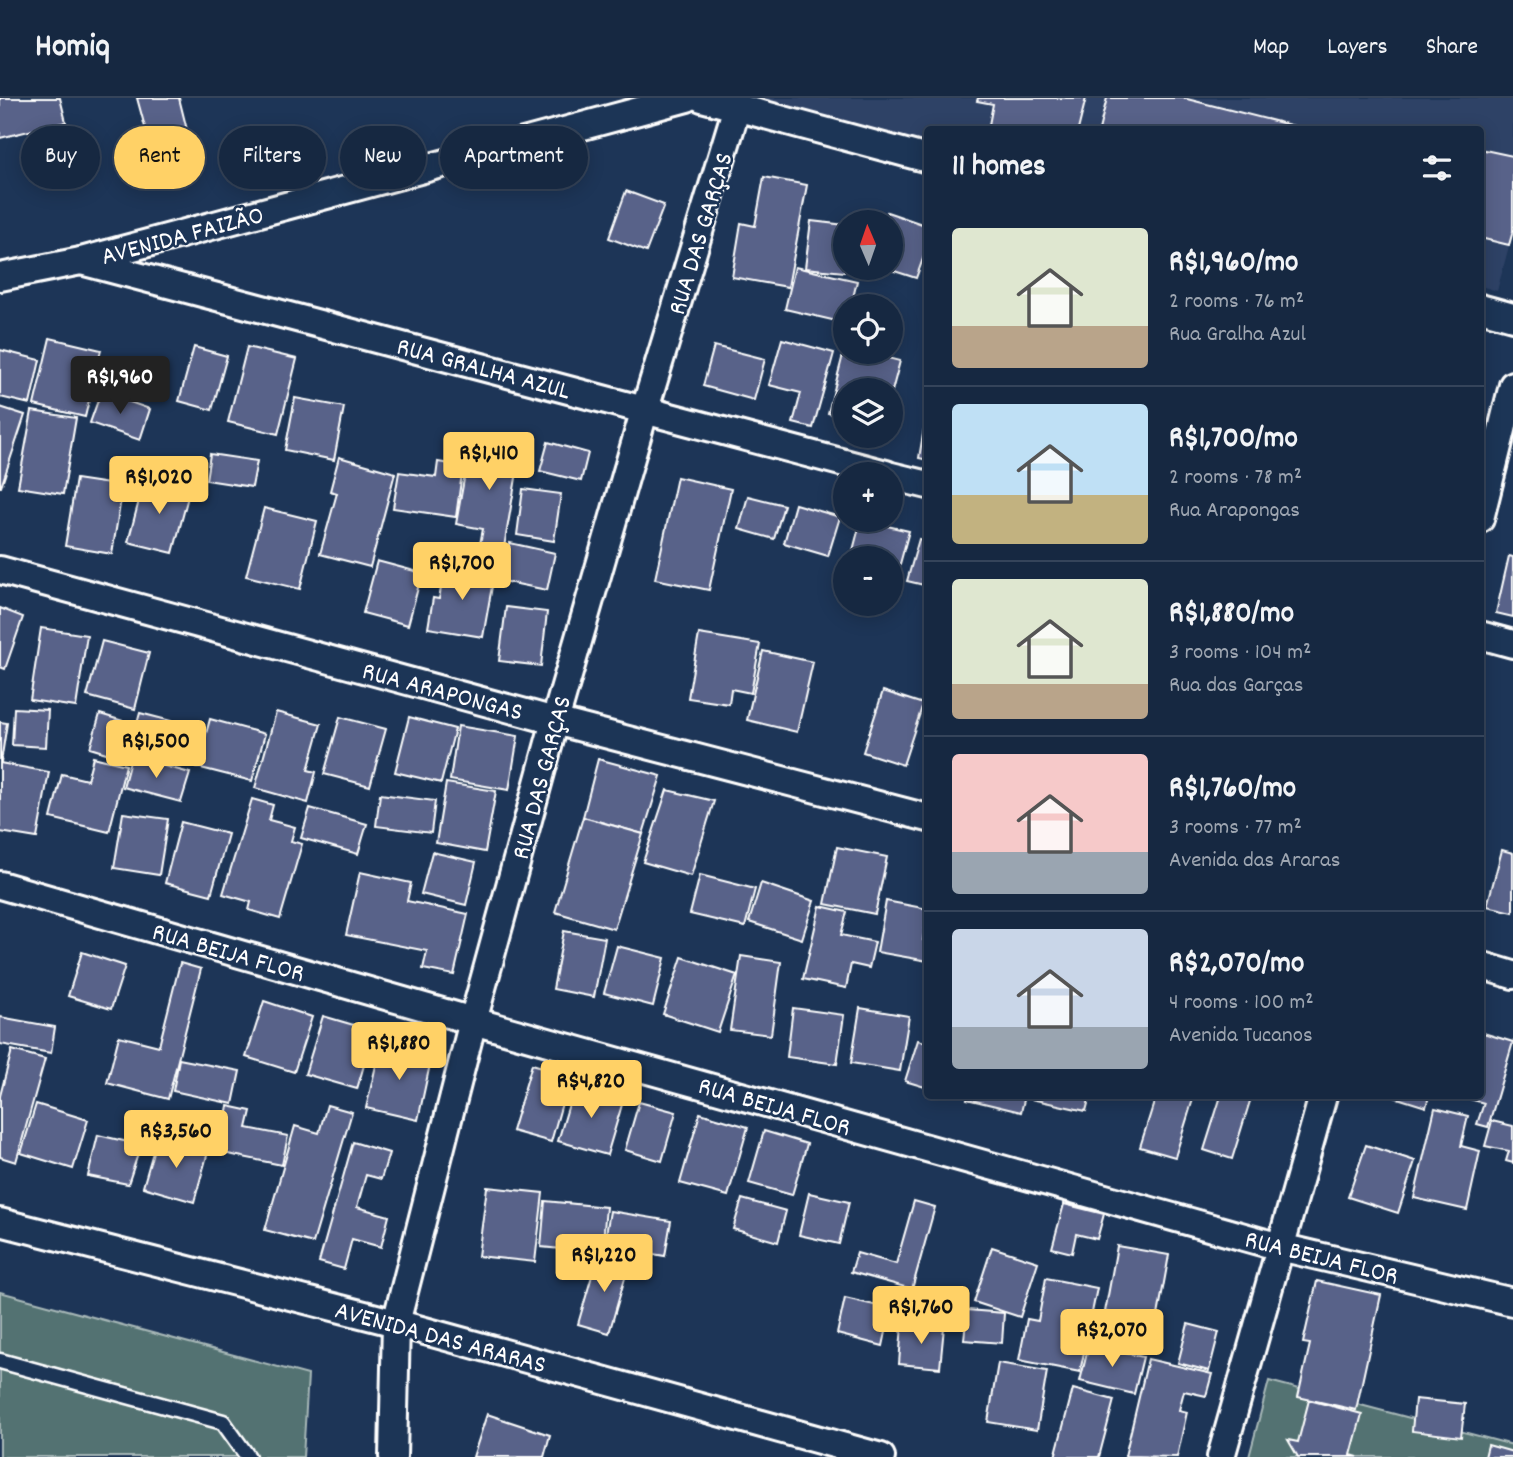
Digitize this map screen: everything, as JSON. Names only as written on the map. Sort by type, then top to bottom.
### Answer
[{"type":"street","name":"AVENIDA FAIZÃO","points":[[0,277],[81,261],[687,98]]},
{"type":"street","points":[[702,98],[924,158]]},
{"type":"street","name":"RUA DAS GARÇAS","points":[[393,1457],[396,1323],[473,1021],[555,720],[645,409],[737,107]]},
{"type":"street","name":"RUA GRALHA AZUL","points":[[81,261],[840,462]]},
{"type":"street","points":[[1484,309],[1513,317]]},
{"type":"street","points":[[1484,503],[1513,385]]},
{"type":"street","name":"RUA GRALHA AZUL","points":[[903,479],[924,484]]},
{"type":"street","name":"RUA ARAPONGAS","points":[[0,570],[924,817]]},
{"type":"street","points":[[1484,636],[1513,644]]},
{"type":"street","name":"RUA BEIJA FLOR","points":[[0,885],[473,1021],[1280,1247],[1513,1302]]},
{"type":"street","points":[[1484,966],[1513,975]]},
{"type":"street","points":[[1222,1457],[1322,1099]]},
{"type":"street","name":"AVENIDA DAS ARARAS","points":[[0,1222],[396,1323],[881,1457]]},
{"type":"lane","points":[[0,1361],[223,1422],[248,1457]]},
{"type":"shaded area","points":[[761,98],[1513,98],[1513,231],[1497,291],[1484,287],[1484,126],[924,126],[924,141]]},
{"type":"green space","points":[[0,1292],[308,1375],[303,1457],[0,1457]]},
{"type":"green space","points":[[1269,1381],[1513,1445],[1513,1457],[1249,1457]]},
{"type":"building","points":[[0,98],[60,98],[66,122],[50,126],[21,126],[21,133],[0,138]]},
{"type":"building","points":[[137,98],[179,98],[186,126],[145,126]]},
{"type":"building","points":[[978,98],[1086,98],[1079,126],[989,126],[993,104],[977,101]]},
{"type":"building","points":[[1107,98],[1183,98],[1294,126],[1100,126]]},
{"type":"building","points":[[1484,150],[1513,156],[1513,231],[1509,245],[1484,239]]},
{"type":"building","points":[[764,177],[807,185],[788,287],[732,277],[741,223],[755,226]]},
{"type":"building","points":[[626,191],[664,205],[646,252],[609,238]]},
{"type":"building","points":[[903,217],[924,225],[924,256],[916,278],[903,274]]},
{"type":"building","points":[[811,221],[833,224],[833,271],[805,268]]},
{"type":"building","points":[[795,267],[833,276],[833,280],[857,281],[854,294],[833,294],[833,320],[785,309]]},
{"type":"building","points":[[50,338],[101,350],[85,417],[34,405]]},
{"type":"building","points":[[782,339],[833,353],[813,428],[793,423],[801,393],[769,385]]},
{"type":"building","points":[[714,346],[765,359],[754,400],[703,386]]},
{"type":"building","points":[[194,347],[227,356],[212,410],[179,401]]},
{"type":"building","points":[[247,347],[297,359],[278,434],[228,422]]},
{"type":"building","points":[[0,350],[40,360],[30,404],[0,397]]},
{"type":"building","points":[[841,364],[899,364],[896,378],[837,378]]},
{"type":"building","points":[[101,392],[150,409],[140,440],[90,423]]},
{"type":"building","points":[[833,394],[833,414],[828,413]]},
{"type":"building","points":[[295,398],[344,407],[334,460],[285,450]]},
{"type":"building","points":[[0,407],[25,415],[1,487],[0,487]]},
{"type":"building","points":[[32,411],[76,418],[63,494],[18,487]]},
{"type":"building","points":[[924,429],[924,459],[919,458]]},
{"type":"building","points":[[471,440],[521,449],[503,553],[479,549],[483,529],[456,524]]},
{"type":"building","points":[[548,442],[588,453],[581,481],[540,471]]},
{"type":"building","points":[[210,454],[257,461],[252,487],[206,480]]},
{"type":"building","points":[[339,457],[395,473],[370,567],[320,554],[337,493],[330,491]]},
{"type":"building","points":[[438,462],[463,466],[456,517],[393,508],[399,472],[436,477]]},
{"type":"building","points":[[677,477],[731,489],[709,590],[655,579]]},
{"type":"building","points":[[145,478],[190,489],[173,553],[128,542]]},
{"type":"building","points":[[76,479],[123,486],[112,554],[65,546]]},
{"type":"building","points":[[523,489],[561,494],[554,541],[517,535]]},
{"type":"building","points":[[748,496],[784,505],[774,539],[739,529]]},
{"type":"building","points":[[795,504],[833,515],[833,532],[835,532],[828,556],[784,543]]},
{"type":"building","points":[[264,508],[317,521],[300,589],[246,576]]},
{"type":"building","points":[[909,531],[903,553],[903,546],[854,546],[858,532]]},
{"type":"building","points":[[919,539],[924,540],[924,585],[907,581]]},
{"type":"building","points":[[510,543],[555,553],[547,590],[502,581]]},
{"type":"building","points":[[1509,556],[1513,557],[1513,617],[1496,613]]},
{"type":"building","points":[[377,561],[422,573],[408,625],[363,613]]},
{"type":"building","points":[[445,566],[494,575],[483,637],[428,628],[433,598],[439,599]]},
{"type":"building","points":[[506,607],[547,612],[541,666],[499,661]]},
{"type":"building","points":[[0,608],[23,617],[5,669],[0,667]]},
{"type":"building","points":[[41,628],[87,635],[76,707],[30,700]]},
{"type":"building","points":[[699,634],[760,644],[751,693],[731,689],[729,704],[688,698]]},
{"type":"building","points":[[102,641],[149,653],[135,709],[87,696]]},
{"type":"building","points":[[763,651],[813,662],[797,732],[747,720]]},
{"type":"building","points":[[883,691],[923,704],[903,765],[863,752]]},
{"type":"building","points":[[14,708],[48,710],[46,747],[12,745]]},
{"type":"building","points":[[276,712],[321,724],[308,770],[316,772],[308,803],[255,788]]},
{"type":"building","points":[[140,713],[198,728],[190,760],[131,745]]},
{"type":"building","points":[[100,714],[136,725],[126,759],[90,748]]},
{"type":"building","points":[[340,717],[386,729],[370,786],[324,774]]},
{"type":"building","points":[[409,717],[455,729],[441,783],[395,772]]},
{"type":"building","points":[[210,719],[265,734],[252,781],[197,767]]},
{"type":"building","points":[[0,722],[7,723],[1,762],[0,762]]},
{"type":"building","points":[[458,726],[518,736],[509,790],[450,780]]},
{"type":"building","points":[[93,757],[126,765],[109,832],[51,818],[62,774],[87,780]]},
{"type":"building","points":[[131,757],[190,773],[181,802],[123,787]]},
{"type":"building","points":[[598,759],[661,776],[643,834],[583,817]]},
{"type":"building","points":[[0,763],[49,772],[37,838],[0,832]]},
{"type":"building","points":[[446,783],[496,791],[485,852],[436,843]]},
{"type":"building","points":[[667,790],[714,801],[691,876],[643,862]]},
{"type":"building","points":[[380,794],[435,801],[431,833],[376,826]]},
{"type":"building","points":[[252,799],[273,805],[269,820],[295,827],[291,841],[302,844],[280,919],[249,910],[251,902],[223,894]]},
{"type":"building","points":[[310,808],[367,824],[358,854],[301,838]]},
{"type":"building","points":[[123,813],[168,819],[159,875],[114,868]]},
{"type":"building","points":[[583,817],[643,834],[614,929],[555,912]]},
{"type":"building","points":[[181,822],[228,834],[211,895],[165,883]]},
{"type":"building","points":[[837,847],[887,857],[875,914],[825,904]]},
{"type":"building","points":[[1502,850],[1513,853],[1513,912],[1487,906]]},
{"type":"building","points":[[432,852],[476,862],[466,905],[421,894]]},
{"type":"building","points":[[360,872],[411,883],[407,901],[468,914],[454,975],[423,969],[427,951],[346,935]]},
{"type":"building","points":[[700,875],[755,889],[745,927],[690,914]]},
{"type":"building","points":[[761,883],[814,901],[802,939],[749,922]]},
{"type":"building","points":[[886,901],[924,908],[924,960],[877,952]]},
{"type":"building","points":[[820,906],[847,912],[841,935],[875,942],[869,968],[851,964],[846,988],[803,979]]},
{"type":"building","points":[[564,931],[605,938],[594,997],[553,989]]},
{"type":"building","points":[[617,946],[665,958],[653,1006],[604,993]]},
{"type":"building","points":[[82,952],[125,966],[111,1009],[68,996]]},
{"type":"building","points":[[741,956],[781,962],[771,1035],[730,1030]]},
{"type":"building","points":[[682,957],[737,975],[718,1032],[663,1014]]},
{"type":"building","points":[[180,963],[201,969],[168,1099],[107,1083],[119,1036],[159,1046]]},
{"type":"building","points":[[264,1001],[312,1017],[294,1072],[246,1057]]},
{"type":"building","points":[[793,1008],[844,1015],[837,1064],[787,1057]]},
{"type":"building","points":[[860,1008],[909,1016],[900,1071],[851,1063]]},
{"type":"building","points":[[323,1016],[374,1031],[357,1089],[305,1074]]},
{"type":"building","points":[[0,1017],[55,1027],[51,1053],[0,1044]]},
{"type":"building","points":[[1484,1033],[1513,1042],[1488,1127],[1477,1124],[1484,1103],[1470,1099],[1484,1099]]},
{"type":"building","points":[[918,1040],[924,1042],[924,1087],[905,1081]]},
{"type":"building","points":[[381,1044],[432,1055],[418,1120],[366,1108]]},
{"type":"building","points":[[12,1050],[45,1059],[16,1162],[0,1157],[0,1096]]},
{"type":"building","points":[[179,1059],[240,1071],[233,1104],[173,1091]]},
{"type":"building","points":[[532,1064],[570,1075],[551,1142],[512,1131]]},
{"type":"building","points":[[575,1084],[624,1098],[607,1155],[558,1141]]},
{"type":"building","points":[[967,1099],[1024,1099],[1021,1112]]},
{"type":"building","points":[[1031,1099],[1089,1099],[1086,1111]]},
{"type":"building","points":[[1155,1099],[1193,1099],[1175,1157],[1140,1147]]},
{"type":"building","points":[[1220,1099],[1251,1099],[1232,1159],[1204,1150]]},
{"type":"building","points":[[1401,1099],[1428,1099],[1426,1107]]},
{"type":"building","points":[[639,1102],[676,1112],[662,1161],[625,1150]]},
{"type":"building","points":[[36,1104],[88,1120],[73,1169],[21,1153]]},
{"type":"building","points":[[327,1105],[352,1112],[313,1243],[265,1230],[295,1126],[319,1133]]},
{"type":"building","points":[[228,1106],[251,1111],[247,1128],[288,1136],[282,1165],[218,1152]]},
{"type":"building","points":[[1435,1108],[1468,1116],[1461,1146],[1480,1151],[1467,1210],[1414,1198]]},
{"type":"building","points":[[700,1113],[748,1127],[728,1196],[680,1183]]},
{"type":"building","points":[[1492,1121],[1513,1126],[1513,1163],[1506,1161],[1509,1151],[1485,1146]]},
{"type":"building","points":[[764,1131],[807,1144],[792,1195],[749,1183]]},
{"type":"building","points":[[98,1135],[141,1145],[128,1184],[88,1176]]},
{"type":"building","points":[[157,1138],[208,1152],[194,1202],[143,1187]]},
{"type":"building","points":[[353,1142],[389,1153],[381,1179],[366,1175],[357,1207],[389,1216],[381,1247],[352,1239],[344,1269],[319,1262]]},
{"type":"building","points":[[1366,1145],[1415,1161],[1398,1213],[1348,1197]]},
{"type":"building","points":[[487,1187],[543,1193],[535,1262],[478,1256]]},
{"type":"building","points":[[809,1193],[849,1202],[839,1244],[799,1235]]},
{"type":"building","points":[[742,1199],[786,1211],[778,1242],[733,1229]]},
{"type":"building","points":[[545,1201],[606,1207],[602,1253],[541,1247]]},
{"type":"building","points":[[914,1201],[935,1207],[912,1289],[851,1272],[857,1253],[896,1264]]},
{"type":"building","points":[[1064,1204],[1104,1214],[1097,1239],[1076,1234],[1072,1253],[1052,1248]]},
{"type":"building","points":[[610,1211],[671,1221],[665,1256],[604,1246]]},
{"type":"building","points":[[1117,1246],[1169,1255],[1157,1321],[1105,1312]]},
{"type":"building","points":[[992,1247],[1038,1262],[1020,1317],[974,1302]]},
{"type":"building","points":[[598,1255],[629,1264],[609,1333],[578,1324]]},
{"type":"building","points":[[1046,1278],[1097,1288],[1080,1372],[1019,1360],[1027,1319],[1038,1321]]},
{"type":"building","points":[[1317,1281],[1381,1295],[1356,1410],[1298,1397],[1310,1344],[1303,1343]]},
{"type":"building","points":[[845,1298],[891,1309],[883,1346],[837,1334]]},
{"type":"building","points":[[967,1310],[1004,1313],[1002,1343],[964,1340]]},
{"type":"building","points":[[902,1324],[944,1327],[940,1368],[899,1364]]},
{"type":"building","points":[[1188,1324],[1219,1332],[1209,1371],[1178,1363]]},
{"type":"building","points":[[1089,1345],[1143,1357],[1134,1394],[1080,1381]]},
{"type":"building","points":[[1148,1359],[1212,1374],[1206,1396],[1184,1391],[1179,1410],[1187,1412],[1177,1457],[1125,1456]]},
{"type":"building","points":[[998,1363],[1047,1371],[1037,1430],[988,1422]]},
{"type":"building","points":[[1073,1389],[1114,1400],[1099,1457],[1055,1457]]},
{"type":"building","points":[[1415,1399],[1465,1404],[1461,1437],[1412,1431]]},
{"type":"building","points":[[1309,1400],[1362,1414],[1351,1455],[1358,1457],[1298,1457],[1288,1440],[1298,1442]]},
{"type":"building","points":[[487,1414],[550,1435],[544,1457],[473,1457]]},
{"type":"building","points":[[1488,1445],[1513,1452],[1513,1457],[1485,1457]]}]
